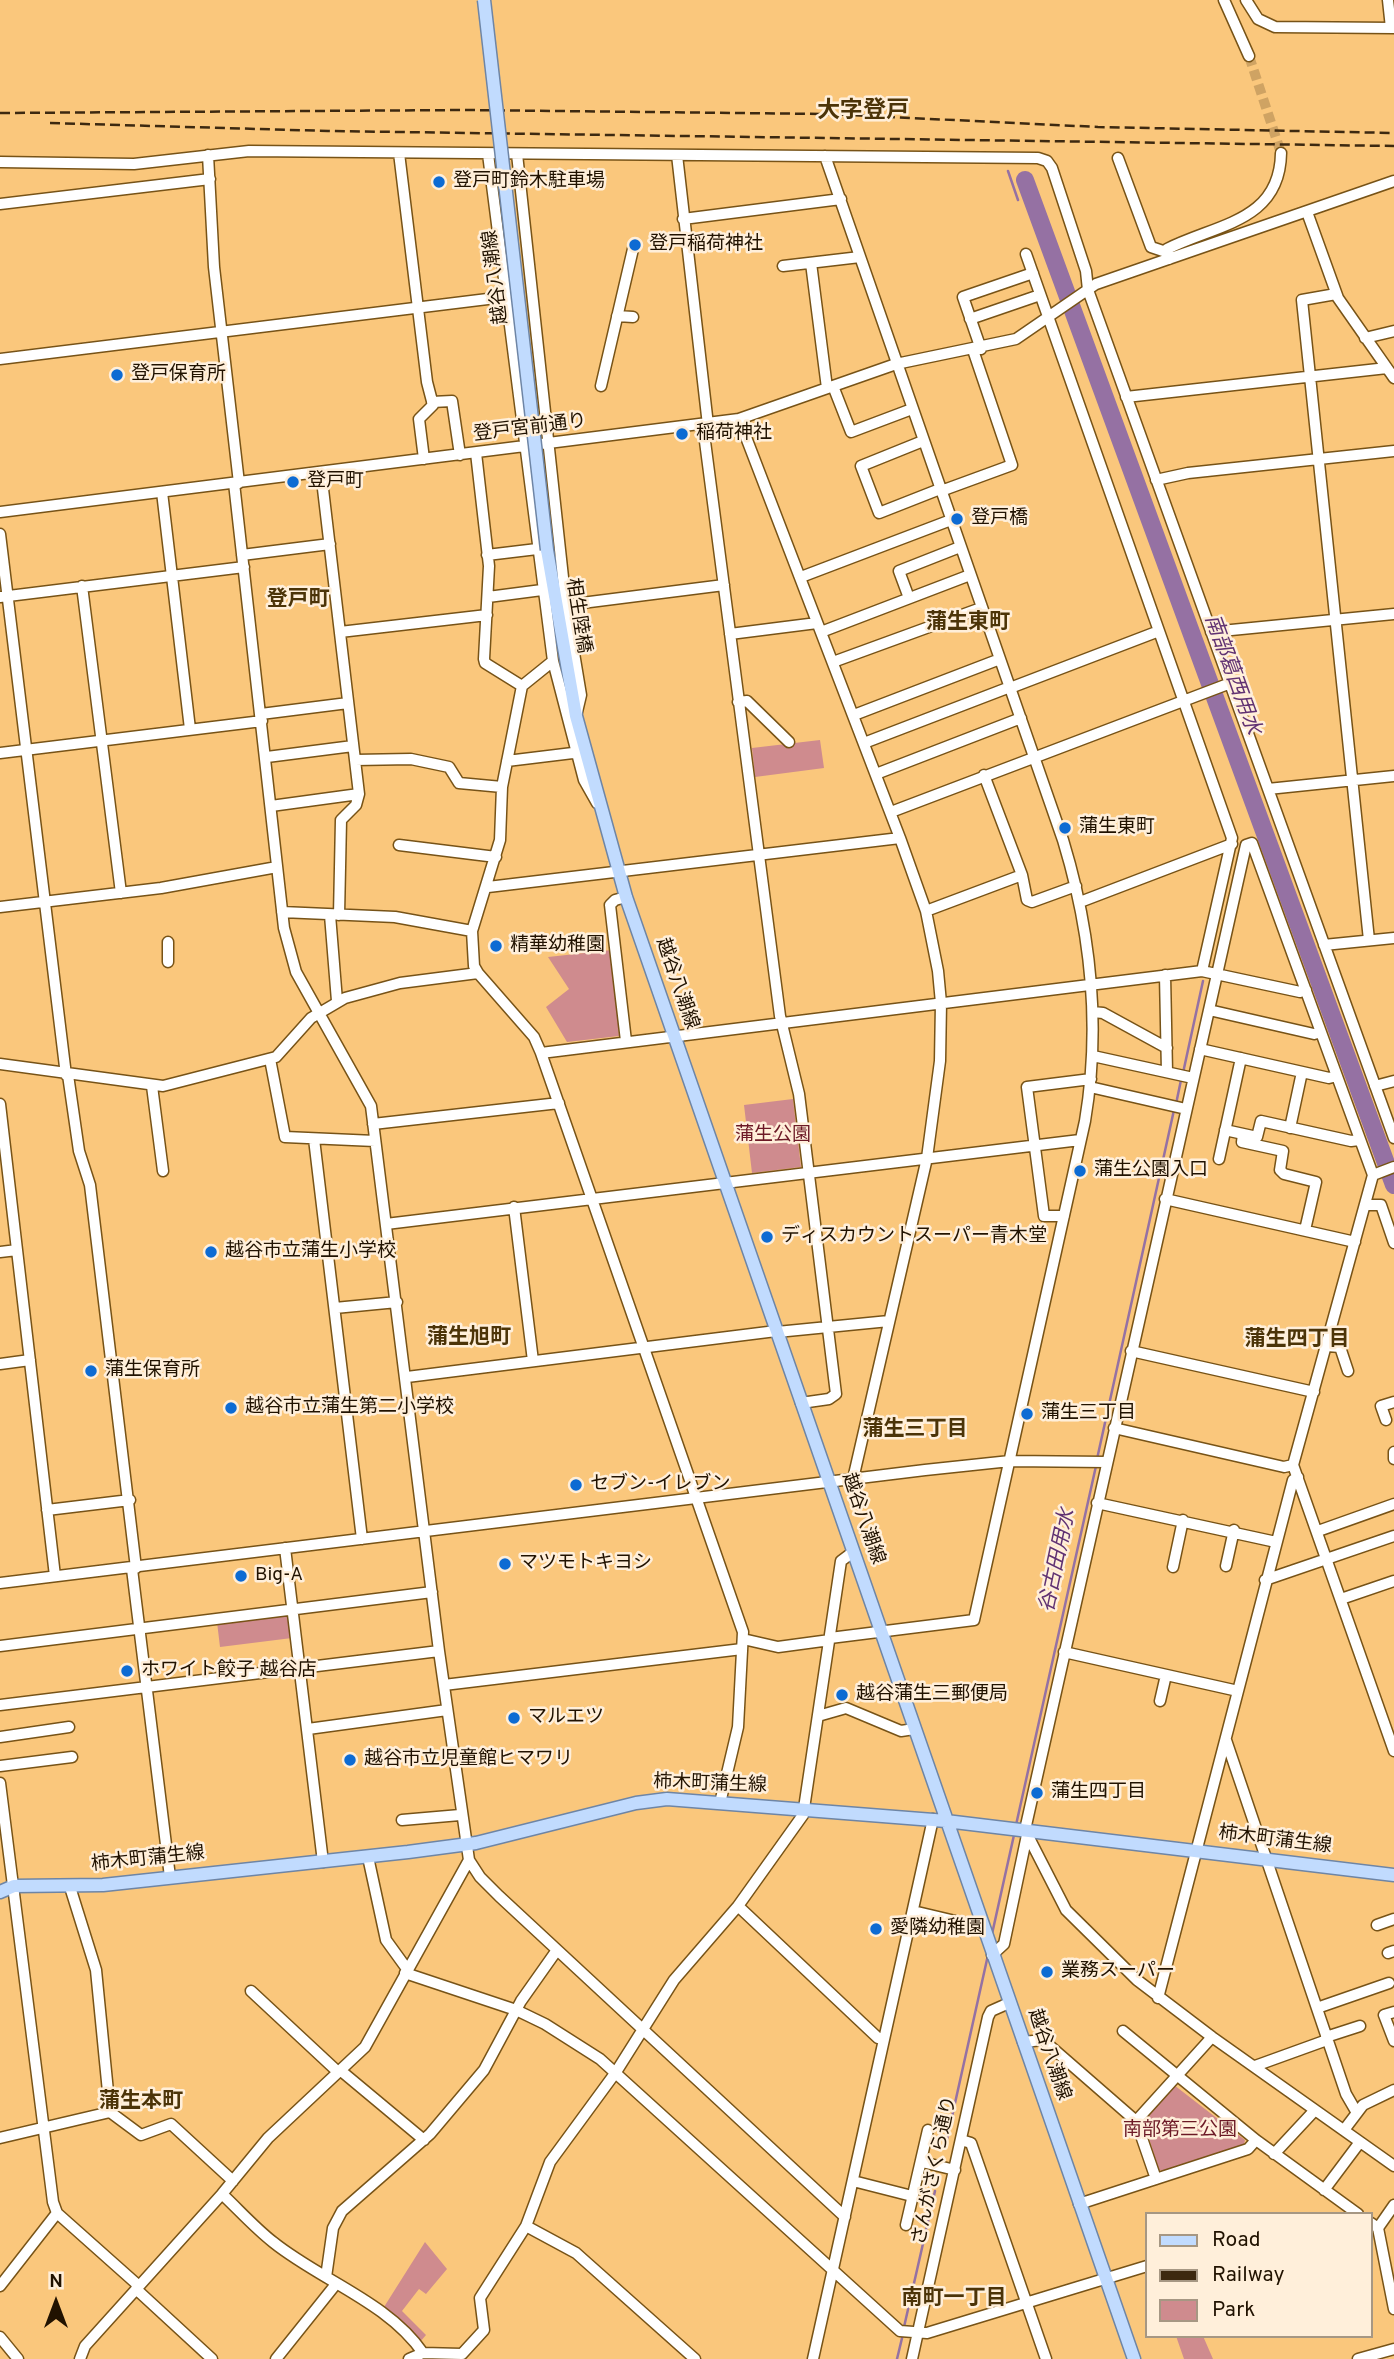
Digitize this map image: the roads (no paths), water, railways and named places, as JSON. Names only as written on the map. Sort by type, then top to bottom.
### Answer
[{"type":"main road","name":"越谷八潮線","points":[[484,0],[542,550]]},
{"type":"main road","name":"相生陸橋","points":[[542,550],[570,687]]},
{"type":"main road","name":"越谷八潮線","points":[[570,687],[580,752],[626,897],[914,1728],[939,1820],[980,1921],[1134,2359]]},
{"type":"main road","name":"柿木町蒲生線","points":[[0,1883],[71,1887],[368,1857],[466,1844],[653,1800],[805,1808],[939,1820],[1394,1875]]},
{"type":"main road","points":[[0,1892],[21,1886]]},
{"type":"street","points":[[1224,0],[1249,56]]},
{"type":"street","points":[[1246,0],[1258,19],[1275,27],[1393,28],[1388,0]]},
{"type":"street","points":[[0,162],[134,164],[249,151],[1038,158],[1046,161],[1052,168],[1086,271],[1086,292],[1211,632],[1226,685],[1268,789],[1394,1138]]},
{"type":"street","points":[[399,152],[432,402],[419,419],[424,459]]},
{"type":"street","points":[[1168,256],[1182,242],[1244,218],[1258,208],[1279,174],[1281,152]]},
{"type":"street","points":[[488,154],[524,447],[542,550],[542,590],[554,661],[580,752],[507,761]]},
{"type":"street","points":[[517,154],[566,605],[581,695],[576,716]]},
{"type":"street","points":[[208,155],[220,332],[282,912],[296,972],[371,1107],[407,1377],[443,1685],[460,1815],[469,1860],[480,1877],[845,2217]]},
{"type":"street","points":[[677,155],[738,702],[780,1023],[799,1094],[836,1394],[830,1399],[801,1403]]},
{"type":"street","points":[[443,1685],[742,1644],[778,1647],[974,1620],[1091,1083],[1093,983],[1076,886],[1021,718],[825,156]]},
{"type":"street","points":[[1118,158],[1151,247],[1168,256]]},
{"type":"street","points":[[0,204],[210,179]]},
{"type":"street","points":[[1049,318],[1104,281],[1168,256],[1394,181]]},
{"type":"street","points":[[683,219],[841,199]]},
{"type":"street","points":[[1307,212],[1336,294],[1394,378]]},
{"type":"street","points":[[601,386],[633,249]]},
{"type":"street","points":[[1026,254],[1232,844],[1202,971]]},
{"type":"street","points":[[783,266],[860,257]]},
{"type":"street","points":[[811,263],[830,387],[851,432],[912,409]]},
{"type":"street","points":[[923,441],[861,466],[879,513],[1012,464],[963,298],[1033,273]]},
{"type":"street","points":[[0,359],[533,293]]},
{"type":"street","points":[[1336,294],[1302,300],[1369,940]]},
{"type":"street","points":[[971,318],[1040,295]]},
{"type":"street","points":[[617,316],[632,317]]},
{"type":"street","name":"登戸宮前通り","points":[[0,512],[739,419],[896,364],[1016,339],[1049,318]]},
{"type":"street","points":[[1365,338],[1394,331]]},
{"type":"street","points":[[1126,397],[1387,368]]},
{"type":"street","points":[[432,402],[452,401],[460,455]]},
{"type":"street","points":[[739,419],[891,812],[926,911],[941,1003],[938,1080],[927,1158],[853,1479]]},
{"type":"street","points":[[1156,481],[1188,473],[1394,452]]},
{"type":"street","points":[[475,453],[487,555],[485,663],[522,686]]},
{"type":"street","points":[[321,472],[359,794],[356,805],[341,820],[335,915],[337,1001]]},
{"type":"street","points":[[162,492],[190,729]]},
{"type":"street","points":[[801,577],[951,520]]},
{"type":"street","points":[[0,534],[4,596],[67,1075],[79,1151],[90,1185],[130,1500],[138,1629],[170,1878]]},
{"type":"street","points":[[4,596],[172,575],[330,544]]},
{"type":"street","points":[[909,598],[899,571],[960,547]]},
{"type":"street","points":[[487,555],[542,550]]},
{"type":"street","points":[[730,634],[819,628],[970,575]]},
{"type":"street","points":[[82,586],[121,893]]},
{"type":"street","points":[[566,605],[724,586]]},
{"type":"street","points":[[488,597],[542,590]]},
{"type":"street","points":[[833,663],[981,608]]},
{"type":"street","points":[[1211,632],[1394,614]]},
{"type":"street","points":[[340,632],[487,615]]},
{"type":"street","points":[[864,743],[1158,631]]},
{"type":"street","points":[[853,715],[1000,659]]},
{"type":"street","points":[[554,661],[522,686],[502,787],[501,836],[488,887],[472,931],[474,966],[534,1037],[541,1053],[743,1632],[738,1727],[720,1803]]},
{"type":"street","points":[[891,812],[1226,685]]},
{"type":"street","points":[[738,702],[747,701],[789,742]]},
{"type":"street","points":[[0,752],[190,729],[348,703]]},
{"type":"street","points":[[876,774],[1021,718]]},
{"type":"street","points":[[267,757],[353,746]]},
{"type":"street","points":[[355,760],[411,760],[449,767],[459,783],[502,787]]},
{"type":"street","points":[[984,775],[1022,876],[1027,900],[1032,902],[1076,886]]},
{"type":"street","points":[[1268,789],[1394,776]]},
{"type":"street","points":[[271,806],[359,794]]},
{"type":"street","points":[[488,887],[900,838]]},
{"type":"street","points":[[992,1955],[1004,1944],[1064,1652],[1131,1350],[1246,845],[1252,842],[1359,1140],[1374,1174],[1293,1465],[1394,1751]]},
{"type":"street","points":[[1080,902],[1232,844]]},
{"type":"street","points":[[399,845],[496,857]]},
{"type":"street","points":[[0,907],[121,893],[277,867]]},
{"type":"street","points":[[926,911],[1022,876]]},
{"type":"street","points":[[626,897],[615,900],[610,905],[626,1041]]},
{"type":"street","points":[[282,912],[396,917],[472,931]]},
{"type":"street","points":[[1325,945],[1394,938]]},
{"type":"street","points":[[168,942],[168,961]]},
{"type":"street","points":[[541,1053],[1202,971],[1300,992],[1306,990]]},
{"type":"street","points":[[0,1064],[152,1086],[276,1057],[318,1012],[337,1001],[400,983],[478,973]]},
{"type":"street","points":[[1165,975],[1167,1072]]},
{"type":"street","points":[[1209,1010],[1314,1034],[1321,1032]]},
{"type":"street","points":[[1093,1012],[1103,1013],[1167,1048]]},
{"type":"street","points":[[1200,1049],[1302,1072],[1337,1076]]},
{"type":"street","points":[[1093,1056],[1193,1078]]},
{"type":"street","points":[[1219,1159],[1241,1058]]},
{"type":"street","points":[[270,1059],[285,1137],[376,1141]]},
{"type":"street","points":[[1290,1128],[1302,1072]]},
{"type":"street","points":[[1375,1086],[1394,1081]]},
{"type":"street","points":[[1064,1216],[1044,1216],[1027,1087],[1091,1083],[1186,1109]]},
{"type":"street","points":[[152,1086],[163,1171]]},
{"type":"street","points":[[373,1124],[559,1102]]},
{"type":"street","points":[[0,1104],[55,1577]]},
{"type":"street","points":[[1225,1130],[1257,1137],[1261,1121],[1351,1141],[1359,1140]]},
{"type":"street","points":[[1243,1134],[1242,1142],[1283,1152],[1280,1170],[1284,1174],[1316,1182],[1306,1230]]},
{"type":"street","points":[[314,1139],[362,1539]]},
{"type":"street","points":[[386,1223],[1080,1140]]},
{"type":"street","points":[[1374,1174],[1394,1167]]},
{"type":"street","points":[[1165,1199],[1355,1242]]},
{"type":"street","points":[[1366,1205],[1381,1205],[1394,1243]]},
{"type":"street","points":[[514,1207],[533,1361]]},
{"type":"street","points":[[0,1252],[17,1250]]},
{"type":"street","points":[[335,1308],[397,1302]]},
{"type":"street","points":[[407,1377],[776,1331],[889,1321]]},
{"type":"street","points":[[1326,1346],[1340,1347],[1348,1371]]},
{"type":"street","points":[[1131,1350],[1314,1392]]},
{"type":"street","points":[[0,1364],[30,1360]]},
{"type":"street","points":[[1386,1420],[1381,1406],[1394,1402]]},
{"type":"street","points":[[1114,1428],[1284,1467],[1293,1465]]},
{"type":"street","points":[[1394,1452],[1394,1459]]},
{"type":"street","points":[[0,1583],[1010,1461],[1106,1462]]},
{"type":"street","points":[[1158,1998],[1265,1580],[1293,1480],[1298,1477]]},
{"type":"street","points":[[47,1510],[130,1500]]},
{"type":"street","points":[[1097,1503],[1234,1530],[1276,1542]]},
{"type":"street","points":[[1318,1531],[1394,1504]]},
{"type":"street","points":[[1173,1567],[1183,1520]]},
{"type":"street","points":[[1226,1566],[1234,1530]]},
{"type":"street","points":[[1265,1580],[1394,1536]]},
{"type":"street","points":[[285,1548],[323,1862]]},
{"type":"street","points":[[409,2359],[423,2353],[472,2354],[484,2330],[480,2298],[526,2226],[550,2162],[616,2072],[674,1980],[738,1906],[796,1828],[805,1808],[841,1561],[853,1552]]},
{"type":"street","points":[[1341,1599],[1394,1581]]},
{"type":"street","points":[[0,1646],[432,1592]]},
{"type":"street","points":[[0,1705],[439,1651]]},
{"type":"street","points":[[1064,1652],[1238,1690]]},
{"type":"street","points":[[1160,1701],[1166,1675]]},
{"type":"street","points":[[818,1716],[846,1709],[901,1731],[914,1728]]},
{"type":"street","points":[[308,1729],[447,1710]]},
{"type":"street","points":[[0,1737],[69,1727]]},
{"type":"street","points":[[1225,1739],[1346,2094],[1357,2113]]},
{"type":"street","points":[[0,1766],[72,1757]]},
{"type":"street","points":[[0,1783],[5,1852],[21,1886],[45,2127],[58,2213],[212,2359]]},
{"type":"street","points":[[402,1820],[460,1815]]},
{"type":"street","points":[[813,2359],[913,1911],[939,1820]]},
{"type":"street","points":[[1026,1832],[1066,1910],[1112,1957],[1158,1998],[1212,2037],[1360,2142],[1392,2159]]},
{"type":"street","points":[[368,1857],[386,1940],[406,1971],[516,2010],[545,2024],[616,2072],[900,2331],[918,2334],[1027,2305],[1146,2266]]},
{"type":"street","points":[[80,2359],[85,2346],[222,2194],[268,2138],[365,2047],[469,1860]]},
{"type":"street","points":[[71,1887],[96,1970],[110,2112],[141,2135],[171,2123],[233,2181]]},
{"type":"street","points":[[738,1906],[878,2038],[884,2039]]},
{"type":"street","points":[[913,1911],[968,1924],[980,1921]]},
{"type":"street","points":[[1377,1925],[1394,1919]]},
{"type":"street","points":[[326,2277],[333,2228],[342,2211],[424,2140],[484,2070],[516,2010],[557,1950]]},
{"type":"street","points":[[1317,2008],[1389,1983]]},
{"type":"street","points":[[251,1991],[339,2071],[424,2140]]},
{"type":"street","name":"さんがさくら通り","points":[[912,2359],[988,2017],[991,2011],[1009,2003]]},
{"type":"street","points":[[1394,2012],[1384,2015],[1394,2041]]},
{"type":"street","points":[[1255,2066],[1360,2026]]},
{"type":"street","points":[[1123,2031],[1175,2077],[1274,2154],[1355,2212]]},
{"type":"street","points":[[1136,2120],[1212,2037]]},
{"type":"street","points":[[1023,2042],[1042,2040],[1136,2120],[1156,2179]]},
{"type":"street","points":[[1344,2130],[1357,2113],[1378,2095],[1394,2090]]},
{"type":"street","points":[[1274,2154],[1315,2110]]},
{"type":"street","points":[[0,2137],[110,2112]]},
{"type":"street","points":[[905,2225],[928,2130]]},
{"type":"street","points":[[961,2140],[971,2143],[1046,2359]]},
{"type":"street","points":[[1079,2204],[1248,2149],[1256,2140]]},
{"type":"street","points":[[1325,2190],[1360,2142]]},
{"type":"street","points":[[922,2162],[955,2170]]},
{"type":"street","points":[[853,2181],[912,2196]]},
{"type":"street","points":[[222,2194],[273,2242],[397,2326],[423,2353]]},
{"type":"street","points":[[1394,2205],[1375,2225],[1392,2288],[1394,2309]]},
{"type":"street","points":[[0,2287],[58,2213]]},
{"type":"street","points":[[526,2226],[576,2253],[695,2359]]},
{"type":"street","points":[[276,2359],[336,2284]]},
{"type":"street","points":[[0,2337],[18,2359]]},
{"type":"street","points":[[1357,2359],[1394,2349]]},
{"type":"waterway","name":"谷古田用水","points":[[1008,171],[1018,200]]},
{"type":"waterway","name":"南部葛西用水","points":[[1025,180],[1394,1185]]},
{"type":"waterway","name":"谷古田用水","points":[[1183,1073],[1203,981]]},
{"type":"waterway","name":"谷古田用水","points":[[1176,1104],[1181,1080]]},
{"type":"waterway","name":"谷古田用水","points":[[1097,1459],[1174,1110]]},
{"type":"waterway","name":"谷古田用水","points":[[1016,1825],[1096,1466]]},
{"type":"waterway","name":"谷古田用水","points":[[992,1934],[1014,1835]]},
{"type":"waterway","name":"谷古田用水","points":[[945,2148],[988,1955]]},
{"type":"waterway","name":"谷古田用水","points":[[904,2327],[935,2191]]},
{"type":"waterway","name":"谷古田用水","points":[[897,2359],[903,2334]]},
{"type":"tunnel","points":[[1249,56],[1281,153]]},
{"type":"railway","points":[[0,113],[465,110],[828,114],[1098,127],[1394,133]]},
{"type":"railway","points":[[50,123],[328,131],[1394,146]]},
{"type":"place","name":"登戸町鈴木駐車場","points":[[439,182]]},
{"type":"place","name":"登戸稲荷神社","points":[[635,245]]},
{"type":"place","name":"登戸保育所","points":[[117,375]]},
{"type":"place","name":"稲荷神社","points":[[682,434]]},
{"type":"place","name":"登戸町","points":[[293,482]]},
{"type":"place","name":"登戸橋","points":[[957,519]]},
{"type":"place","name":"蒲生東町","points":[[1065,828]]},
{"type":"place","name":"精華幼稚園","points":[[496,946]]},
{"type":"place","name":"蒲生公園入口","points":[[1080,1171]]},
{"type":"place","name":"ディスカウントスーパー青木堂","points":[[767,1237]]},
{"type":"place","name":"越谷市立蒲生小学校","points":[[211,1252]]},
{"type":"place","name":"蒲生保育所","points":[[91,1371]]},
{"type":"place","name":"越谷市立蒲生第二小学校","points":[[231,1408]]},
{"type":"place","name":"蒲生三丁目","points":[[1027,1414]]},
{"type":"place","name":"セブン-イレブン","points":[[576,1485]]},
{"type":"place","name":"マツモトキヨシ","points":[[505,1564]]},
{"type":"place","name":"Big-A","points":[[241,1576]]},
{"type":"place","name":"ホワイト餃子 越谷店","points":[[127,1671]]},
{"type":"place","name":"越谷蒲生三郵便局","points":[[842,1695]]},
{"type":"place","name":"マルエツ","points":[[514,1718]]},
{"type":"place","name":"越谷市立児童館ヒマワリ","points":[[350,1760]]},
{"type":"place","name":"蒲生四丁目","points":[[1037,1793]]},
{"type":"place","name":"愛隣幼稚園","points":[[876,1929]]},
{"type":"place","name":"業務スーパー","points":[[1047,1972]]},
{"type":"district","name":"大字登戸","points":[[863,112]]},
{"type":"district","name":"登戸町","points":[[298,601]]},
{"type":"district","name":"蒲生東町","points":[[968,624]]},
{"type":"district","name":"蒲生旭町","points":[[469,1339]]},
{"type":"district","name":"蒲生四丁目","points":[[1297,1341]]},
{"type":"district","name":"蒲生三丁目","points":[[915,1431]]},
{"type":"district","name":"蒲生本町","points":[[141,2103]]},
{"type":"district","name":"南町一丁目","points":[[954,2300]]},
{"type":"park label","name":"蒲生公園","points":[[773,1136]]},
{"type":"park label","name":"南部第三公園","points":[[1180,2131]]}]
